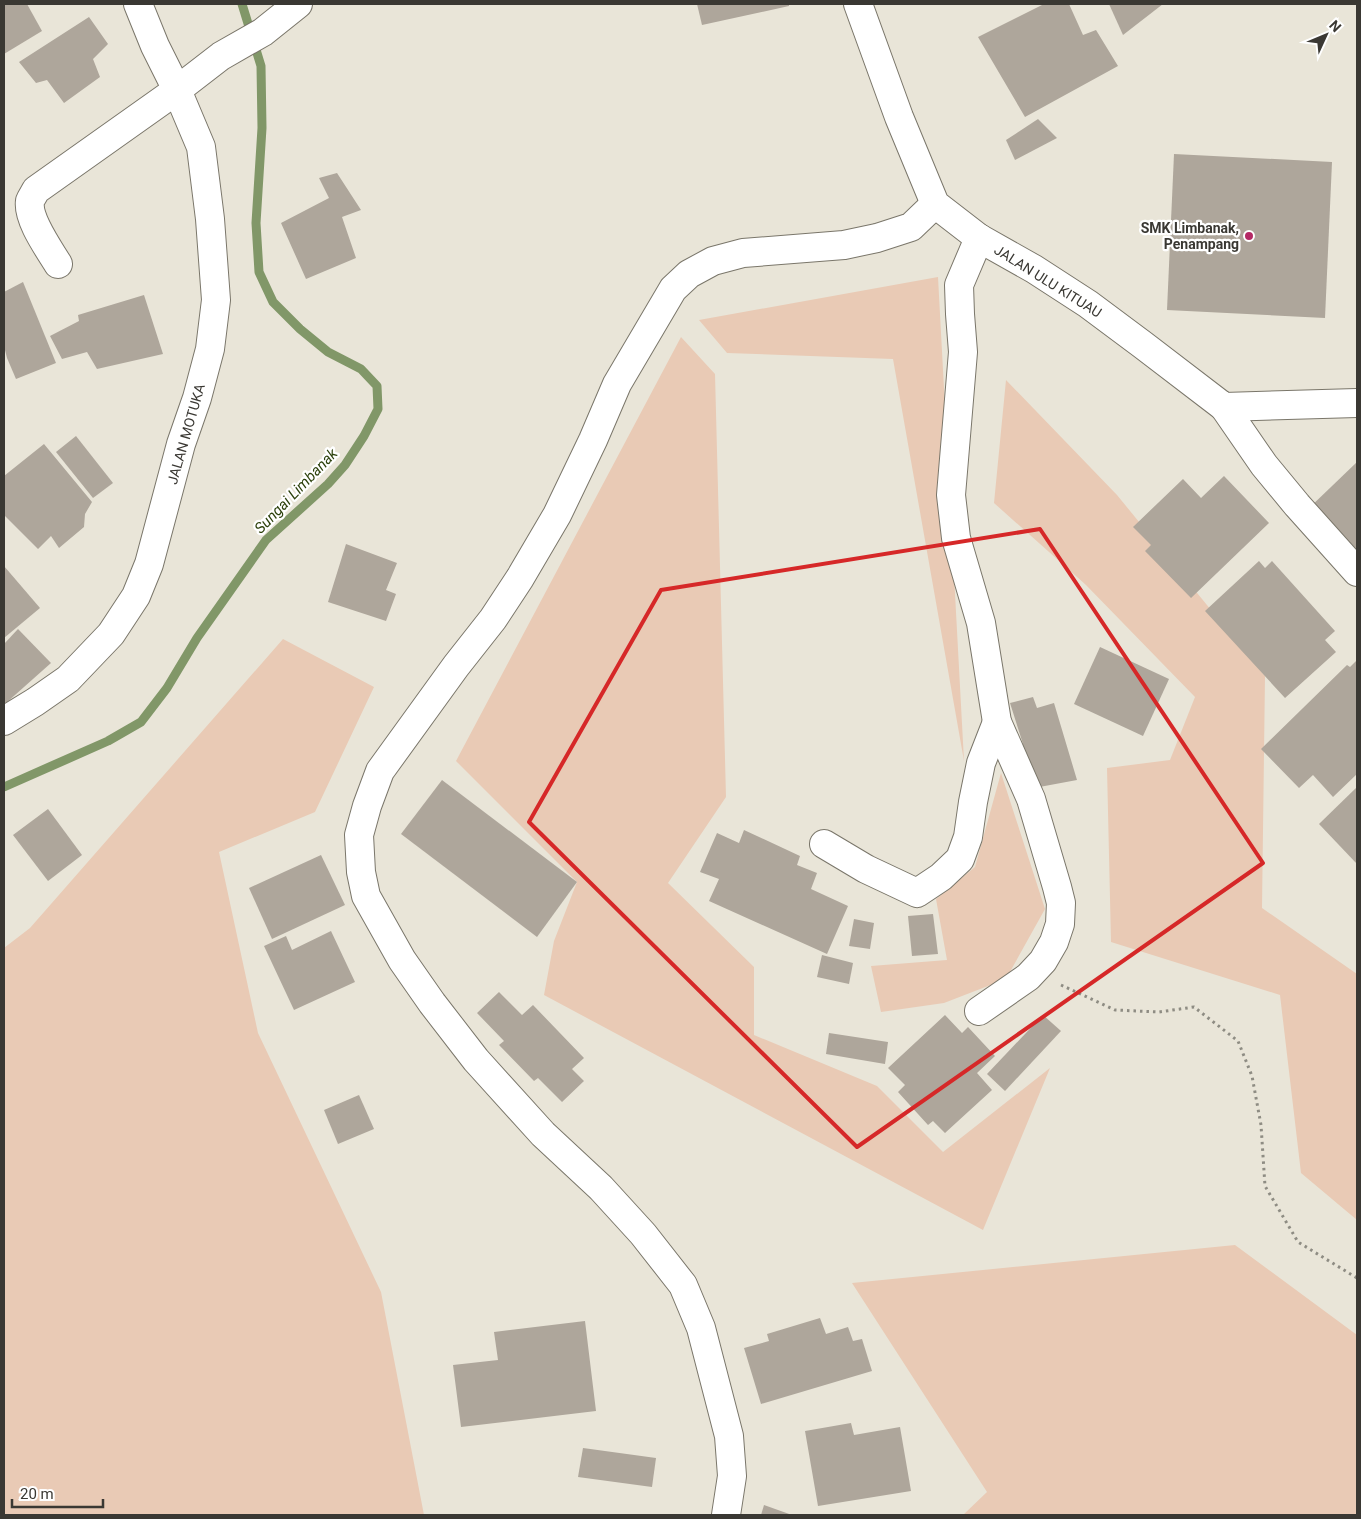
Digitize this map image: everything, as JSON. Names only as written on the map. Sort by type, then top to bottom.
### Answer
[{"type":"street","name":"JALAN MOTUKA","points":[[4,720],[35,702],[68,679],[111,634],[136,596],[149,564],[181,444],[197,398],[210,349],[216,300],[210,219],[201,146],[138,4]]},
{"type":"street","points":[[58,264],[30,212],[30,200],[36,190],[177,90],[221,56],[264,32],[298,4]]},
{"type":"street","name":"JALAN ULU KITUAU","points":[[858,4],[899,117],[935,204],[978,238],[1034,269],[1088,304],[1224,407],[1264,465],[1357,572]]},
{"type":"street","points":[[726,1515],[732,1476],[729,1436],[701,1328],[683,1285],[643,1234],[601,1188],[543,1134],[476,1060],[432,1003],[402,960],[366,896],[361,872],[359,835],[380,771],[450,673],[493,619],[520,578],[557,515],[617,384],[673,288],[690,274],[713,261],[743,253],[844,245],[877,238],[911,227],[935,204]]},
{"type":"street","points":[[978,238],[960,285],[963,352],[951,495],[956,538],[981,623],[996,722],[1031,799],[1058,887],[1061,903],[1060,924],[1054,942],[1043,961],[1028,977],[980,1011]]},
{"type":"street","points":[[1224,407],[1357,403]]},
{"type":"street","points":[[824,844],[866,869],[917,893],[941,877],[960,859],[968,837],[981,762],[996,722]]},
{"type":"path","points":[[1043,961],[1060,985],[1115,1010],[1160,1012],[1194,1007],[1238,1041],[1252,1076],[1260,1115],[1265,1186],[1298,1242],[1357,1278]]},
{"type":"highlighted area","points":[[1040,529],[1263,863],[857,1147],[529,822],[661,590]]},
{"type":"shaded area","points":[[938,277],[964,761],[893,359],[727,353],[699,320]]},
{"type":"shaded area","points":[[681,337],[715,374],[726,797],[668,883],[754,967],[754,1035],[877,1086],[943,1152],[1050,1068],[983,1230],[544,995],[554,941],[577,882],[456,761]]},
{"type":"shaded area","points":[[1006,380],[1117,495],[1265,676],[1262,908],[1357,974],[1357,1220],[1301,1173],[1280,995],[1111,942],[1107,768],[1170,760],[1195,697],[1086,585],[994,503]]},
{"type":"shaded area","points":[[283,639],[374,687],[315,812],[219,852],[258,1033],[381,1292],[424,1515],[4,1515],[4,948],[30,928]]},
{"type":"shaded area","points":[[1001,773],[1045,909],[1006,979],[944,1003],[881,1012],[871,966],[947,960],[936,899],[975,867]]},
{"type":"shaded area","points":[[1235,1245],[1357,1335],[1357,1515],[963,1515],[987,1492],[852,1283]]},
{"type":"building","points":[[4,4],[27,4],[42,31],[4,54]]},
{"type":"building","points":[[697,4],[789,4],[789,6],[702,25]]},
{"type":"building","points":[[1044,4],[1069,4],[1083,35],[1096,30],[1118,66],[1025,117],[978,37]]},
{"type":"building","points":[[1109,4],[1163,4],[1123,35]]},
{"type":"building","points":[[89,17],[108,44],[93,59],[100,77],[64,103],[47,80],[36,83],[19,62]]},
{"type":"building","points":[[1038,119],[1057,138],[1015,160],[1006,140]]},
{"type":"building","name":"SMK Limbanak, Penampang","points":[[1174,154],[1332,162],[1325,318],[1167,310]]},
{"type":"building","points":[[337,173],[361,210],[342,217],[356,258],[306,279],[281,223],[329,198],[319,178]]},
{"type":"building","points":[[23,282],[56,363],[16,379],[4,346],[4,292]]},
{"type":"building","points":[[144,295],[163,354],[97,369],[87,352],[62,359],[50,336],[79,321],[78,315]]},
{"type":"building","points":[[76,436],[113,483],[93,498],[56,452]]},
{"type":"building","points":[[44,444],[92,502],[85,514],[84,527],[59,548],[51,536],[38,549],[4,515],[4,476]]},
{"type":"building","points":[[1357,462],[1357,565],[1306,511]]},
{"type":"building","points":[[1224,476],[1269,523],[1191,598],[1145,551],[1151,545],[1133,527],[1183,479],[1201,498]]},
{"type":"building","points":[[346,544],[397,563],[386,590],[396,594],[386,621],[328,602]]},
{"type":"building","points":[[1259,561],[1265,568],[1272,561],[1335,631],[1325,640],[1336,652],[1285,698],[1205,611]]},
{"type":"building","points":[[4,566],[40,608],[4,638]]},
{"type":"building","points":[[18,629],[51,663],[6,703],[4,700],[4,644]]},
{"type":"building","points":[[1100,647],[1169,679],[1143,736],[1074,704]]},
{"type":"building","points":[[1357,660],[1357,774],[1333,797],[1313,775],[1299,788],[1261,749],[1347,665],[1350,667]]},
{"type":"building","points":[[1033,697],[1037,708],[1054,703],[1077,780],[1034,788],[1015,747],[1023,744],[1010,703]]},
{"type":"building","points":[[442,780],[577,882],[537,937],[401,834]]},
{"type":"building","points":[[1357,787],[1357,864],[1319,824]]},
{"type":"building","points":[[48,809],[82,855],[48,881],[13,835]]},
{"type":"building","points":[[744,830],[800,856],[797,865],[817,873],[811,889],[848,906],[827,954],[709,901],[719,879],[700,872],[717,833],[739,843]]},
{"type":"building","points":[[321,855],[345,905],[272,939],[249,888]]},
{"type":"building","points":[[933,914],[938,954],[912,956],[908,916]]},
{"type":"building","points":[[854,919],[874,923],[870,949],[849,946]]},
{"type":"building","points":[[331,931],[355,982],[294,1010],[264,946],[286,936],[292,950]]},
{"type":"building","points":[[822,955],[853,963],[849,984],[817,977]]},
{"type":"building","points":[[499,992],[522,1015],[533,1005],[584,1058],[572,1069],[584,1081],[562,1102],[538,1078],[534,1081],[499,1045],[504,1041],[477,1013]]},
{"type":"building","points":[[945,1015],[962,1033],[968,1027],[995,1056],[977,1073],[992,1090],[945,1133],[933,1121],[928,1125],[898,1092],[905,1085],[888,1068]]},
{"type":"building","points":[[1043,1015],[1061,1031],[1005,1091],[987,1074]]},
{"type":"building","points":[[829,1033],[888,1042],[885,1064],[826,1054]]},
{"type":"building","points":[[359,1095],[374,1129],[338,1144],[324,1110]]},
{"type":"building","points":[[820,1318],[826,1334],[848,1327],[853,1341],[862,1339],[872,1371],[761,1404],[744,1348],[769,1341],[767,1334]]},
{"type":"building","points":[[585,1321],[596,1411],[461,1427],[453,1365],[498,1360],[494,1332]]},
{"type":"building","points":[[851,1423],[854,1435],[900,1427],[911,1491],[818,1506],[805,1431]]},
{"type":"building","points":[[583,1448],[656,1458],[652,1487],[578,1477]]},
{"type":"building","points":[[764,1505],[792,1515],[761,1515]]},
{"type":"waterway","name":"Sungai Limbanak","points":[[4,787],[108,741],[141,722],[167,688],[197,638],[266,540],[328,484],[345,465],[364,436],[378,409],[377,386],[361,369],[328,352],[300,329],[273,302],[259,272],[256,223],[262,128],[261,66],[242,4]]},
{"type":"place","name":"SMK Limbanak, Penampang","points":[[1249,236]]}]
